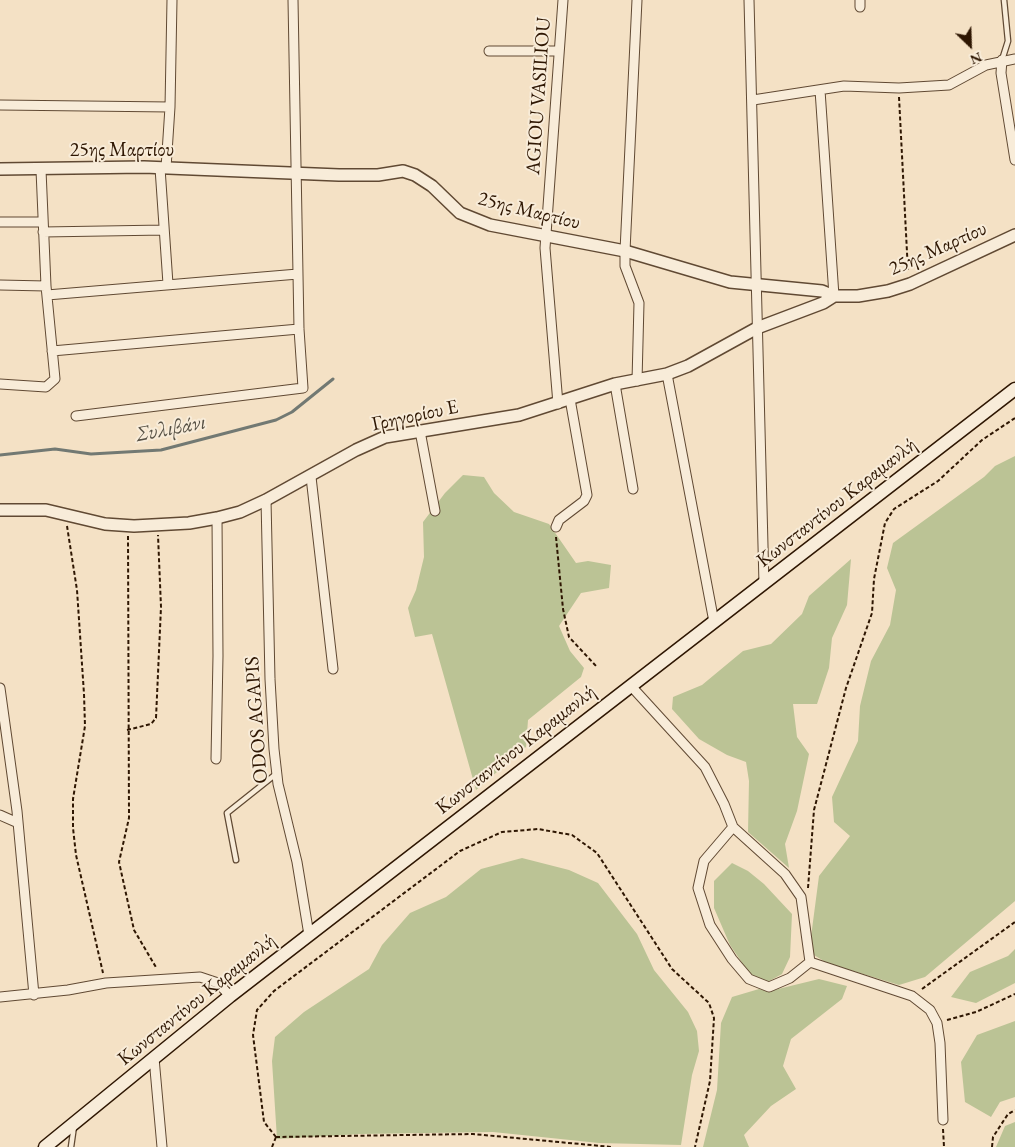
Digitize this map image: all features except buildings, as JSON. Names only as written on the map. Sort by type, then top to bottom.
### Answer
[{"type":"main road","name":"Κωνσταντίνου Καραμανλή","points":[[45,1147],[308,935],[1015,389]]},
{"type":"street","points":[[168,284],[164,230],[163,168],[170,107],[172,0]]},
{"type":"street","points":[[76,416],[302,388],[299,329],[293,0]]},
{"type":"street","name":"AGIOU VASILIOU","points":[[558,404],[545,236],[549,216],[563,0]]},
{"type":"street","points":[[637,0],[625,252],[625,266],[639,303],[637,381]]},
{"type":"street","points":[[749,0],[764,584]]},
{"type":"street","points":[[489,51],[559,51]]},
{"type":"street","points":[[753,100],[844,86],[899,88],[949,85],[986,65],[1002,60],[1015,59]]},
{"type":"street","points":[[1002,60],[1001,73],[1015,160]]},
{"type":"street","points":[[820,90],[834,296]]},
{"type":"street","points":[[0,105],[170,107]]},
{"type":"street","name":"25ης Μαρτίου","points":[[0,170],[163,168],[297,174],[378,175],[403,171],[415,175],[432,186],[460,212],[474,220],[625,252],[698,274],[757,286],[822,291],[834,296],[873,293],[910,284],[1015,235]]},
{"type":"street","points":[[0,384],[46,387],[55,379],[46,291],[41,170]]},
{"type":"street","points":[[0,222],[42,222]]},
{"type":"street","points":[[43,232],[164,230]]},
{"type":"street","points":[[0,286],[46,291],[298,274]]},
{"type":"street","name":"Γρηγορίου Ε","points":[[0,510],[46,510],[105,524],[128,526],[158,526],[217,518],[266,500],[311,477],[356,450],[385,437],[519,415],[558,404],[615,384],[667,374],[688,366],[757,328],[823,303],[834,296]]},
{"type":"street","points":[[52,351],[299,329]]},
{"type":"street","points":[[667,374],[714,622]]},
{"type":"street","points":[[615,384],[633,489]]},
{"type":"street","points":[[556,527],[559,520],[584,502],[587,495],[570,399]]},
{"type":"street","points":[[420,431],[435,511]]},
{"type":"street","points":[[311,477],[333,669]]},
{"type":"street","name":"ODOS AGAPIS","points":[[266,500],[270,679],[277,773],[297,862],[308,935]]},
{"type":"street","points":[[216,759],[218,656],[217,518]]},
{"type":"street","points":[[631,686],[705,767],[724,804],[733,828],[785,874],[796,887],[801,898],[810,962]]},
{"type":"street","points":[[0,688],[18,823],[34,994]]},
{"type":"street","points":[[0,815],[18,823]]},
{"type":"street","points":[[733,828],[704,861],[698,888],[710,925],[732,959],[749,979],[755,982],[769,987],[790,978],[810,962]]},
{"type":"street","points":[[810,962],[912,996],[930,1010],[937,1023],[940,1043],[943,1120]]},
{"type":"street","points":[[0,997],[34,994],[106,982],[184,978],[209,979],[218,983],[230,996]]},
{"type":"street","points":[[154,1058],[162,1147]]},
{"type":"lane","points":[[1002,60],[1008,42],[1004,0]]},
{"type":"lane","points":[[236,860],[227,813],[277,773]]},
{"type":"lane","points":[[71,1147],[75,1122]]},
{"type":"path","points":[[899,88],[906,260],[910,284]]},
{"type":"path","points":[[801,898],[808,891],[814,810],[846,688],[872,613],[874,579],[885,523],[894,509],[938,481],[982,440],[1015,418]]},
{"type":"path","points":[[64,513],[77,590],[84,694],[84,726],[73,799],[76,855],[106,982]]},
{"type":"path","points":[[128,526],[130,628],[129,818],[119,862],[134,930],[164,980]]},
{"type":"path","points":[[128,730],[151,724],[156,718],[161,607],[158,526]]},
{"type":"path","points":[[556,527],[563,609],[569,637],[596,666]]},
{"type":"path","points":[[276,1137],[264,1122],[253,1035],[257,1010],[274,991],[460,851],[502,832],[538,829],[572,835],[597,853],[672,969],[709,1003],[714,1018],[710,1081],[695,1147]]},
{"type":"path","points":[[912,996],[1015,922]]},
{"type":"path","points":[[937,1023],[976,1012],[1015,994]]},
{"type":"path","points":[[992,1147],[993,1137],[1008,1114],[1015,1110]]},
{"type":"path","points":[[943,1120],[944,1147]]},
{"type":"path","points":[[276,1137],[473,1134],[612,1147]]},
{"type":"path","points":[[272,1147],[276,1137]]},
{"type":"green space","points":[[1015,456],[1015,901],[925,977],[899,985],[827,963],[809,952],[819,876],[850,836],[834,822],[832,797],[858,741],[860,706],[871,661],[890,625],[896,590],[887,568],[893,543],[984,477],[995,466]]},
{"type":"green space","points":[[463,475],[484,477],[494,493],[514,512],[549,524],[576,563],[588,561],[611,565],[609,588],[581,593],[559,626],[570,651],[584,668],[581,677],[528,720],[526,747],[476,790],[432,634],[415,637],[408,608],[416,590],[424,557],[423,522],[445,493]]},
{"type":"green space","points":[[851,559],[847,605],[832,638],[829,668],[817,704],[793,704],[797,737],[809,754],[797,811],[785,844],[789,868],[748,832],[749,781],[746,762],[727,755],[699,739],[672,709],[673,697],[702,685],[743,651],[771,644],[802,614],[809,596]]},
{"type":"green space","points":[[522,858],[569,870],[598,883],[637,934],[654,970],[688,1012],[697,1031],[699,1051],[692,1075],[681,1145],[599,1143],[493,1132],[360,1134],[277,1139],[272,1061],[275,1037],[304,1012],[369,969],[382,945],[410,913],[446,897],[481,869]]},
{"type":"green space","points":[[732,863],[748,871],[764,884],[792,914],[790,957],[782,974],[762,985],[749,973],[730,945],[714,908],[714,881]]},
{"type":"green space","points":[[1015,949],[1015,983],[976,1003],[951,997],[970,972],[1008,956]]},
{"type":"green space","points":[[819,979],[847,986],[842,999],[791,1039],[783,1066],[796,1089],[771,1106],[744,1135],[749,1147],[703,1147],[717,1090],[721,1023],[732,997],[759,989],[770,991]]},
{"type":"green space","points":[[1015,1021],[1015,1097],[1000,1102],[991,1117],[965,1102],[961,1062],[977,1035]]},
{"type":"green space","points":[[1015,1122],[1015,1147],[996,1147],[1005,1126]]},
{"type":"waterway","name":"Συλιβάνι","points":[[0,455],[55,449],[91,454],[161,450],[276,420],[292,412],[333,379]]}]
